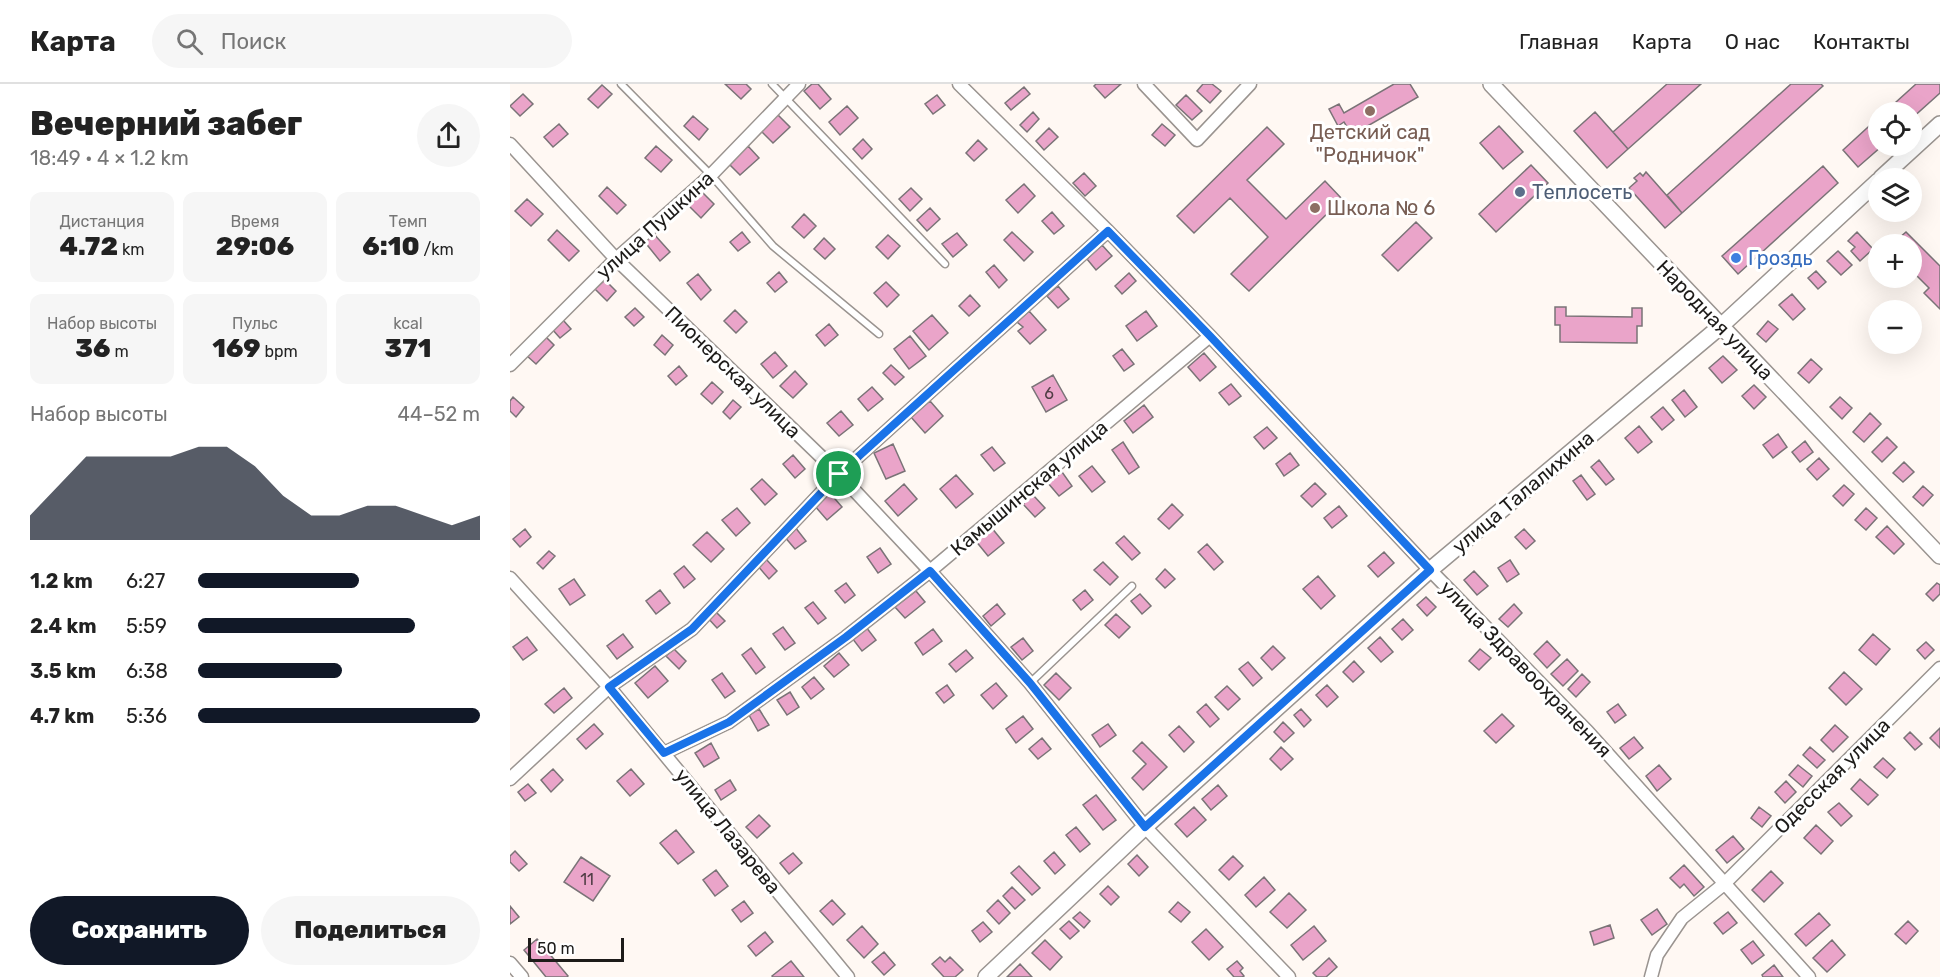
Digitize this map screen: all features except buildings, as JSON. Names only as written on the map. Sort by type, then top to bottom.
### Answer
[{"type":"street","name":"улица Пушкина","points":[[512,359],[616,259],[711,175],[799,84]]},
{"type":"street","name":"улица Здравоохранения","points":[[959,84],[1108,231],[1210,336],[1430,570],[1588,732],[1809,977]]},
{"type":"street","points":[[1144,84],[1197,140],[1250,84]]},
{"type":"street","name":"Народная улица","points":[[1491,84],[1940,556]]},
{"type":"street","name":"улица Талалихина","points":[[1893,168],[1940,124]]},
{"type":"street","name":"Пионерская улица","points":[[510,144],[616,259],[839,474],[930,571],[1030,683],[1145,827],[1289,977]]},
{"type":"street","name":"улица Талалихина","points":[[986,977],[1145,827],[1430,570],[1721,326],[1868,191]]},
{"type":"street","points":[[510,779],[609,687],[692,629],[839,474],[1108,231]]},
{"type":"street","name":"Камышинская улица","points":[[664,753],[729,722],[846,637],[930,571],[1210,336]]},
{"type":"street","name":"улица Лазарева","points":[[510,578],[609,687],[848,977]]},
{"type":"street","name":"Одесская улица","points":[[1651,977],[1657,955],[1682,918],[1724,884],[1940,668]]},
{"type":"street","points":[[510,963],[522,977]]},
{"type":"lane","points":[[621,84],[711,175],[773,246],[879,334]]},
{"type":"lane","points":[[772,84],[945,264]]},
{"type":"lane","points":[[1030,683],[1132,586]]},
{"type":"place","name":"Детский сад \"Родничок\"","points":[[1370,111]]},
{"type":"place","name":"Теплосеть","points":[[1520,192]]},
{"type":"place","name":"Школа № 6","points":[[1315,208]]},
{"type":"place","name":"Гроздь","points":[[1736,258]]},
{"type":"route","points":[[1108,231],[1430,570],[1145,827],[1030,683],[930,571],[846,637],[729,722],[664,753],[609,687],[692,629],[839,474],[1108,231]]}]
